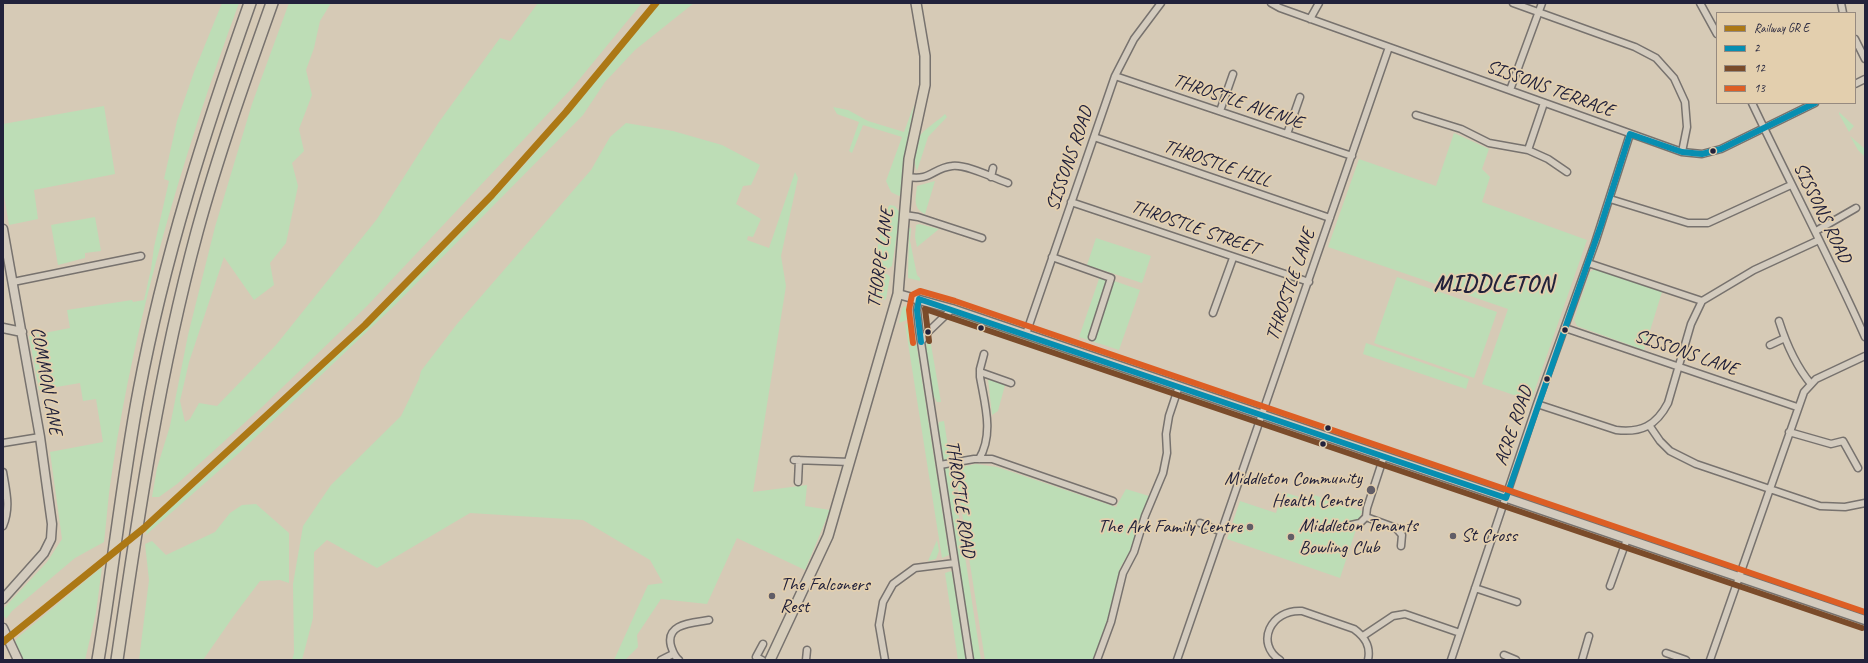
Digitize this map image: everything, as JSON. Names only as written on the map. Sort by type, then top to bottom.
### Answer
[{"type":"highway","points":[[98,660],[122,493],[139,391],[172,245],[212,111],[250,3]]},
{"type":"highway","points":[[118,660],[143,485],[162,385],[197,233],[231,117],[272,3]]},
{"type":"main road","name":"THORPE LANE","points":[[770,660],[828,536],[898,294],[912,141],[925,85],[926,56],[916,3]]},
{"type":"street","name":"SISSONS ROAD","points":[[1026,334],[1115,76],[1134,39],[1161,3]]},
{"type":"street","name":"SISSONS TERRACE","points":[[1271,3],[1682,152],[1702,154],[1721,149],[1814,104]]},
{"type":"street","points":[[1310,18],[1319,3]]},
{"type":"street","points":[[1512,3],[1635,47],[1656,58],[1674,78],[1685,102],[1687,127],[1682,152]]},
{"type":"street","points":[[1510,90],[1542,3]]},
{"type":"street","points":[[1700,3],[1716,32]]},
{"type":"street","points":[[1856,41],[1865,59]]},
{"type":"street","name":"THROSTLE LANE","points":[[1177,660],[1389,47]]},
{"type":"street","points":[[1220,111],[1233,74]]},
{"type":"street","name":"THROSTLE AVENUE","points":[[1115,76],[1352,156]]},
{"type":"street","points":[[1856,84],[1865,79]]},
{"type":"street","points":[[1286,134],[1300,97]]},
{"type":"street","points":[[1528,150],[1544,103]]},
{"type":"street","name":"SISSONS ROAD","points":[[1752,104],[1791,185],[1816,231],[1819,240],[1863,326],[1865,337]]},
{"type":"street","points":[[1416,115],[1461,129],[1489,143],[1528,150],[1548,160],[1566,172]]},
{"type":"street","name":"ACRE ROAD","points":[[1451,660],[1537,404],[1610,199],[1630,134]]},
{"type":"street","name":"THROSTLE HILL","points":[[1094,138],[1330,218]]},
{"type":"street","points":[[908,177],[923,178],[952,165],[961,166],[1008,183]]},
{"type":"street","points":[[990,177],[993,168]]},
{"type":"street","points":[[1610,199],[1688,223],[1708,223],[1791,185]]},
{"type":"street","name":"THROSTLE STREET","points":[[1072,202],[1233,258],[1308,282]]},
{"type":"street","points":[[1816,231],[1856,208]]},
{"type":"street","points":[[905,215],[918,217],[982,238]]},
{"type":"street","name":"COMMON LANE","points":[[3,229],[14,282],[40,437],[52,524],[51,539],[44,552],[3,599]]},
{"type":"street","points":[[1537,404],[1616,430],[1628,432],[1641,429],[1649,425],[1662,414],[1668,403],[1691,324],[1702,301],[1754,270],[1819,240]]},
{"type":"street","points":[[14,282],[141,256]]},
{"type":"street","points":[[1052,257],[1111,278],[1092,337]]},
{"type":"street","points":[[1213,313],[1233,258]]},
{"type":"street","points":[[1588,263],[1702,301]]},
{"type":"street","points":[[898,294],[952,309],[1865,620]]},
{"type":"street","name":"THROSTLE ROAD","points":[[919,299],[916,310],[970,660]]},
{"type":"street","points":[[921,342],[928,332],[952,309]]},
{"type":"street","points":[[1779,321],[1784,338],[1804,376],[1810,384]]},
{"type":"street","points":[[3,328],[22,332]]},
{"type":"street","name":"SISSONS LANE","points":[[1565,328],[1797,407]]},
{"type":"street","points":[[1770,345],[1784,338]]},
{"type":"street","points":[[979,459],[985,449],[988,434],[980,372],[984,354]]},
{"type":"street","points":[[1710,660],[1797,407],[1804,392],[1810,384],[1832,371],[1865,356]]},
{"type":"street","points":[[980,372],[1011,383]]},
{"type":"street","points":[[1097,660],[1111,622],[1123,573],[1134,552],[1145,516],[1163,473],[1167,453],[1166,434],[1169,416],[1178,386]]},
{"type":"street","points":[[1649,425],[1665,446],[1681,457],[1696,464],[1820,506],[1845,507],[1865,503]]},
{"type":"street","points":[[1789,432],[1831,444],[1843,441],[1858,468]]},
{"type":"street","points":[[3,443],[40,437]]},
{"type":"street","points":[[1351,525],[1360,523],[1366,517],[1366,508],[1384,456]]},
{"type":"street","points":[[940,466],[979,459],[992,459],[1113,501]]},
{"type":"street","points":[[798,482],[796,460],[850,462]]},
{"type":"street","points":[[3,472],[8,503],[8,513],[3,526]]},
{"type":"street","points":[[1366,517],[1396,528],[1402,535],[1401,546]]},
{"type":"street","points":[[1200,523],[1222,532]]},
{"type":"street","points":[[1610,586],[1627,539]]},
{"type":"street","points":[[885,660],[879,625],[883,602],[893,584],[915,568],[955,563]]},
{"type":"street","points":[[1475,588],[1517,602]]},
{"type":"street","points":[[1280,660],[1272,651],[1268,633],[1276,618],[1293,610],[1302,611],[1354,629],[1363,636],[1369,650],[1368,660]]},
{"type":"street","points":[[1363,636],[1393,616],[1405,614],[1460,633]]},
{"type":"street","points":[[679,660],[673,654],[670,640],[671,633],[675,628],[709,620]]},
{"type":"street","points":[[3,628],[17,657]]},
{"type":"street","points":[[1582,660],[1589,636]]},
{"type":"street","points":[[758,659],[763,644]]},
{"type":"street","points":[[806,660],[807,650]]},
{"type":"street","points":[[1666,653],[1686,660]]},
{"type":"street","points":[[661,660],[673,654]]},
{"type":"street","points":[[1504,655],[1516,660]]},
{"type":"green space","points":[[222,3],[239,3],[199,118],[148,293],[122,412],[111,481],[104,542],[75,558],[12,611],[6,619],[3,614],[4,608],[47,562],[62,539],[50,452],[103,442],[96,399],[83,401],[80,383],[39,390],[29,336],[70,328],[67,310],[132,300],[133,302],[144,300],[169,181],[164,179],[177,121],[194,72]]},
{"type":"green space","points":[[289,3],[331,3],[320,21],[314,48],[306,70],[312,95],[299,129],[304,151],[292,163],[298,186],[286,243],[270,263],[274,285],[254,300],[224,257],[189,362],[180,401],[185,422],[190,419],[199,403],[217,406],[276,345],[377,219],[439,122],[500,38],[510,41],[538,3],[642,3],[573,87],[367,306],[262,407],[177,484],[159,497],[152,497],[157,468],[170,426],[188,335],[215,227],[252,104]]},
{"type":"green space","points":[[660,3],[694,3],[635,50],[605,82],[583,115],[395,305],[239,453],[146,535],[147,530],[329,362],[461,232],[504,187],[584,96]]},
{"type":"green space","points":[[914,105],[904,163],[902,194],[899,196],[891,192],[886,181],[902,137],[863,125],[852,153],[849,151],[859,122],[837,114],[833,107],[848,110],[868,121],[904,132]]},
{"type":"green space","points":[[104,106],[115,174],[34,190],[38,219],[9,225],[3,190],[3,124]]},
{"type":"green space","points":[[1839,112],[1854,126],[1849,132],[1839,114]]},
{"type":"green space","points":[[945,114],[947,117],[928,137],[917,171],[915,154],[919,137]]},
{"type":"green space","points":[[626,123],[673,131],[722,145],[760,165],[751,185],[743,186],[736,204],[761,219],[753,237],[748,236],[747,240],[769,248],[795,172],[798,178],[781,256],[786,286],[753,492],[807,485],[805,506],[830,510],[805,570],[737,538],[707,604],[661,599],[637,635],[638,647],[625,660],[614,660],[648,585],[663,583],[650,560],[583,520],[470,513],[377,568],[327,540],[314,552],[313,618],[302,660],[292,660],[294,653],[293,584],[303,526],[331,485],[401,416],[419,379],[421,371],[457,324],[591,170],[610,137]]},
{"type":"green space","points":[[1454,133],[1489,149],[1482,169],[1490,177],[1482,202],[1587,240],[1531,401],[1482,384],[1508,309],[1328,247],[1359,159],[1436,186]]},
{"type":"green space","points":[[1850,136],[1865,149],[1865,157],[1858,150]]},
{"type":"green space","points":[[935,181],[925,214],[918,209],[916,205],[917,186]]},
{"type":"green space","points":[[890,205],[895,206],[900,213],[892,266],[887,269],[874,267],[884,212]]},
{"type":"green space","points":[[95,217],[101,251],[85,253],[85,258],[58,265],[51,225]]},
{"type":"green space","points":[[919,224],[939,229],[917,247],[915,237],[916,225]]},
{"type":"green space","points":[[909,228],[911,228],[910,241],[917,275],[920,278],[920,281],[908,278]]},
{"type":"green space","points":[[1096,238],[1151,256],[1142,283],[1087,265]]},
{"type":"green space","points":[[1595,269],[1662,292],[1644,350],[1577,326],[1574,320],[1590,272]]},
{"type":"green space","points":[[878,273],[887,274],[890,277],[886,299],[883,300],[874,299]]},
{"type":"green space","points":[[1100,276],[1140,290],[1119,350],[1079,337]]},
{"type":"green space","points":[[1397,277],[1497,312],[1474,378],[1374,343]]},
{"type":"green space","points":[[904,306],[910,307],[912,318],[899,323],[902,309]]},
{"type":"green space","points":[[954,316],[961,316],[1207,400],[1207,407],[952,321],[950,318]]},
{"type":"green space","points":[[913,322],[949,555],[942,558],[905,324]]},
{"type":"green space","points":[[928,339],[930,339],[941,402],[937,402],[930,389],[925,350]]},
{"type":"green space","points":[[1366,343],[1469,379],[1466,389],[1363,354]]},
{"type":"green space","points":[[988,379],[1005,385],[998,411],[992,415]]},
{"type":"green space","points":[[944,421],[981,660],[973,660],[937,430],[939,422]]},
{"type":"green space","points":[[976,464],[997,467],[1116,507],[1126,489],[1149,496],[1130,551],[1120,568],[1108,618],[1093,660],[985,660],[955,468]]},
{"type":"green space","name":"Middleton Tenants Bowling Club","points":[[1283,492],[1312,501],[1314,495],[1362,511],[1340,578],[1227,539],[1240,501],[1276,513]]},
{"type":"green space","points":[[256,504],[289,533],[289,583],[280,580],[260,581],[203,660],[139,660],[149,580],[145,544],[152,541],[166,555],[215,532],[230,513],[242,505]]},
{"type":"green space","points":[[937,540],[939,551],[936,559],[928,561]]},
{"type":"green space","points":[[102,567],[96,613],[85,660],[21,660],[15,642],[17,638]]},
{"type":"green space","points":[[951,571],[966,660],[958,660],[945,573]]},
{"type":"transit line","points":[[3,642],[144,528],[365,325],[492,195],[566,112],[656,3]]},
{"type":"transit line","name":"2","points":[[921,342],[917,310],[919,299],[1506,498],[1601,225],[1630,134],[1682,152],[1702,154],[1721,149],[1813,104]]},
{"type":"transit line","name":"13","points":[[913,343],[909,310],[912,295],[920,291],[955,301],[1865,612]]},
{"type":"transit line","name":"12","points":[[929,341],[925,309],[1862,628]]},
{"type":"place","name":"Middleton Community Health Centre","points":[[1371,490]]},
{"type":"place","name":"The Ark Family Centre","points":[[1250,527]]},
{"type":"place","name":"St Cross","points":[[1453,536]]},
{"type":"place","name":"Middleton Tenants Bowling Club","points":[[1291,537]]},
{"type":"place","name":"The Falconers Rest","points":[[772,596]]},
{"type":"district","name":"MIDDLETON","points":[[1494,285]]}]
